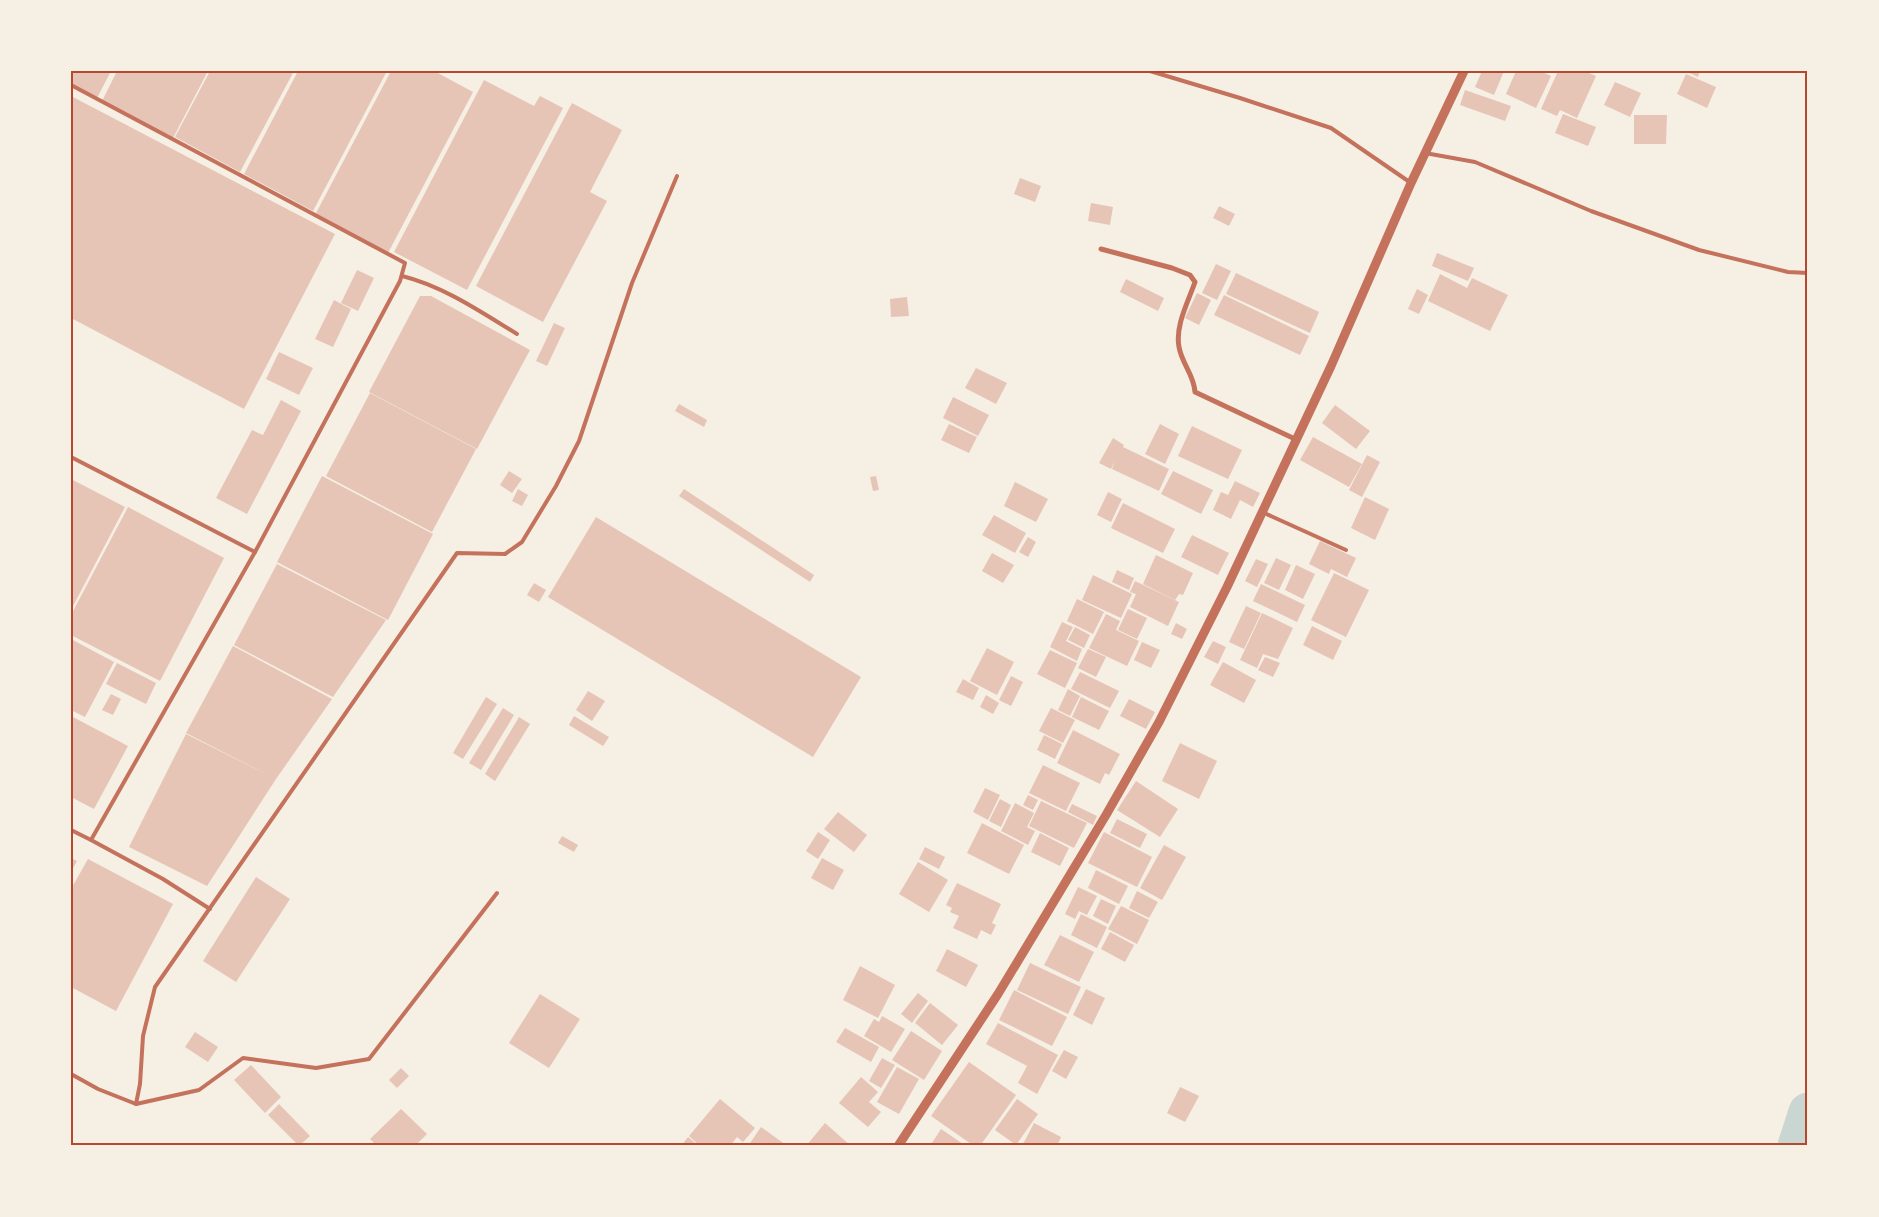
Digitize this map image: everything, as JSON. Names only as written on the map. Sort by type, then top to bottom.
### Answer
[{"type":"street","points":[[898,1146],[998,994],[1106,815],[1159,722],[1227,586],[1331,366],[1410,183],[1464,71]]},
{"type":"street","points":[[1101,249],[1172,268],[1190,275],[1194,282],[1179,330],[1179,348],[1194,381],[1195,392],[1295,439]]},
{"type":"lane","points":[[1150,71],[1331,128],[1410,183]]},
{"type":"lane","points":[[71,85],[405,263],[402,276],[255,552],[91,840]]},
{"type":"lane","points":[[1425,153],[1475,162],[1590,211],[1699,250],[1788,272],[1808,273]]},
{"type":"lane","points":[[136,1104],[140,1084],[143,1036],[155,988],[457,553],[505,554],[522,542],[556,486],[579,441],[632,283],[677,176]]},
{"type":"lane","points":[[402,276],[418,280],[453,297],[516,334]]},
{"type":"lane","points":[[71,457],[255,552]]},
{"type":"lane","points":[[1262,512],[1346,550]]},
{"type":"lane","points":[[71,830],[163,879],[210,909]]},
{"type":"lane","points":[[71,1074],[98,1089],[136,1104],[199,1090],[242,1058],[316,1068],[369,1059],[497,893]]},
{"type":"building","points":[[71,71],[111,71],[97,98],[71,84]]},
{"type":"building","points":[[117,71],[208,71],[173,138],[102,101]]},
{"type":"building","points":[[210,71],[294,71],[240,172],[175,137]]},
{"type":"building","points":[[298,71],[387,71],[313,211],[244,174]]},
{"type":"building","points":[[391,71],[434,71],[473,92],[388,253],[315,215]]},
{"type":"building","points":[[1482,71],[1504,71],[1494,95],[1475,87]]},
{"type":"building","points":[[1516,71],[1540,71],[1551,76],[1536,108],[1506,94]]},
{"type":"building","points":[[1558,71],[1584,71],[1596,76],[1577,118],[1560,110],[1557,116],[1541,109]]},
{"type":"building","points":[[1685,71],[1700,71],[1698,77]]},
{"type":"building","points":[[1686,74],[1716,87],[1707,108],[1677,94]]},
{"type":"building","points":[[484,80],[534,106],[540,96],[563,108],[467,290],[394,252]]},
{"type":"building","points":[[1615,82],[1641,93],[1630,117],[1604,105]]},
{"type":"building","points":[[1465,90],[1511,106],[1505,121],[1460,105]]},
{"type":"building","points":[[71,96],[335,234],[244,409],[71,318]]},
{"type":"building","points":[[572,103],[622,130],[590,192],[607,201],[543,322],[476,286]]},
{"type":"building","points":[[1563,114],[1596,127],[1588,146],[1555,133]]},
{"type":"building","points":[[1634,115],[1667,115],[1666,144],[1634,144]]},
{"type":"building","points":[[1020,178],[1041,186],[1035,202],[1014,194]]},
{"type":"building","points":[[1091,203],[1113,207],[1110,225],[1088,221]]},
{"type":"building","points":[[1219,206],[1235,214],[1229,226],[1213,218]]},
{"type":"building","points":[[1437,253],[1474,268],[1468,281],[1432,266]]},
{"type":"building","points":[[1216,264],[1231,271],[1217,300],[1202,293]]},
{"type":"building","points":[[357,270],[374,278],[358,311],[341,303]]},
{"type":"building","points":[[1236,273],[1319,312],[1310,333],[1226,294]]},
{"type":"building","points":[[1440,274],[1467,288],[1472,278],[1508,295],[1490,331],[1428,301]]},
{"type":"building","points":[[1126,279],[1164,298],[1158,311],[1120,292]]},
{"type":"building","points":[[1417,289],[1428,295],[1419,314],[1408,309]]},
{"type":"building","points":[[1197,293],[1211,300],[1199,325],[1185,318]]},
{"type":"building","points":[[1224,295],[1309,336],[1300,355],[1214,315]]},
{"type":"building","points":[[420,296],[431,296],[530,350],[477,449],[369,392]]},
{"type":"building","points":[[907,297],[909,316],[891,317],[890,299]]},
{"type":"building","points":[[334,300],[351,309],[333,347],[315,339]]},
{"type":"building","points":[[554,323],[565,328],[547,366],[536,361]]},
{"type":"building","points":[[279,352],[313,368],[299,395],[266,379]]},
{"type":"building","points":[[976,368],[1007,383],[996,404],[965,388]]},
{"type":"building","points":[[370,393],[476,449],[432,532],[326,476]]},
{"type":"building","points":[[953,397],[989,415],[978,436],[943,418]]},
{"type":"building","points":[[281,400],[301,411],[247,514],[216,498],[252,430],[263,435]]},
{"type":"building","points":[[679,404],[707,420],[704,427],[675,411]]},
{"type":"building","points":[[1335,405],[1370,431],[1356,449],[1322,423]]},
{"type":"building","points":[[949,424],[977,437],[969,453],[941,440]]},
{"type":"building","points":[[1160,424],[1179,434],[1165,464],[1145,454]]},
{"type":"building","points":[[1192,426],[1242,450],[1228,479],[1178,456]]},
{"type":"building","points":[[1313,437],[1362,464],[1349,487],[1300,460]]},
{"type":"building","points":[[1113,438],[1124,445],[1123,447],[1169,469],[1159,491],[1112,469],[1115,461],[1111,469],[1099,463]]},
{"type":"building","points":[[1367,455],[1380,462],[1362,497],[1349,490]]},
{"type":"building","points":[[509,471],[522,479],[512,493],[500,485]]},
{"type":"building","points":[[1173,471],[1213,490],[1201,514],[1161,494]]},
{"type":"building","points":[[322,476],[433,534],[388,620],[277,562]]},
{"type":"building","points":[[876,476],[879,490],[873,491],[870,477]]},
{"type":"building","points":[[71,479],[125,507],[71,610]]},
{"type":"building","points":[[1235,481],[1260,493],[1253,507],[1240,500],[1231,519],[1213,510],[1221,492],[1228,495]]},
{"type":"building","points":[[1015,482],[1048,499],[1036,522],[1004,506]]},
{"type":"building","points":[[518,489],[528,495],[522,506],[512,501]]},
{"type":"building","points":[[684,489],[814,575],[810,582],[679,496]]},
{"type":"building","points":[[1108,492],[1122,499],[1111,522],[1097,515]]},
{"type":"building","points":[[1365,497],[1389,509],[1375,540],[1351,528]]},
{"type":"building","points":[[1123,503],[1175,529],[1163,553],[1111,528]]},
{"type":"building","points":[[128,507],[224,558],[160,681],[71,635],[71,615]]},
{"type":"building","points":[[994,515],[1026,533],[1015,553],[982,535]]},
{"type":"building","points":[[596,517],[861,677],[813,757],[548,597]]},
{"type":"building","points":[[1192,535],[1229,553],[1218,575],[1181,557]]},
{"type":"building","points":[[1028,537],[1036,542],[1028,557],[1019,552]]},
{"type":"building","points":[[1320,541],[1356,558],[1347,577],[1331,569],[1329,574],[1309,564]]},
{"type":"building","points":[[992,553],[1014,565],[1003,583],[982,571]]},
{"type":"building","points":[[1156,555],[1193,573],[1183,595],[1179,594],[1175,600],[1143,584]]},
{"type":"building","points":[[1276,558],[1291,565],[1279,590],[1264,583]]},
{"type":"building","points":[[1256,559],[1268,564],[1257,587],[1245,581]]},
{"type":"building","points":[[277,564],[386,620],[333,697],[234,645]]},
{"type":"building","points":[[1296,565],[1315,574],[1303,599],[1285,590]]},
{"type":"building","points":[[1117,570],[1134,578],[1129,590],[1112,582]]},
{"type":"building","points":[[1334,573],[1369,590],[1346,637],[1311,620]]},
{"type":"building","points":[[1093,575],[1132,594],[1121,618],[1082,600]]},
{"type":"building","points":[[1135,581],[1179,602],[1168,626],[1130,607],[1136,594],[1130,592]]},
{"type":"building","points":[[534,583],[546,590],[539,602],[527,595]]},
{"type":"building","points":[[1261,584],[1305,605],[1297,622],[1253,601]]},
{"type":"building","points":[[1077,599],[1104,612],[1093,634],[1067,621]]},
{"type":"building","points":[[1246,606],[1261,613],[1244,649],[1229,642]]},
{"type":"building","points":[[1128,609],[1147,618],[1137,639],[1118,630]]},
{"type":"building","points":[[1262,613],[1293,628],[1278,659],[1263,654],[1257,668],[1240,660]]},
{"type":"building","points":[[1106,614],[1120,621],[1116,630],[1139,641],[1127,666],[1089,648]]},
{"type":"building","points":[[1062,622],[1073,627],[1066,641],[1082,649],[1077,661],[1050,647]]},
{"type":"building","points":[[1176,623],[1187,629],[1182,639],[1171,634]]},
{"type":"building","points":[[1312,626],[1342,641],[1333,660],[1303,645]]},
{"type":"building","points":[[1075,627],[1090,635],[1084,648],[1068,640]]},
{"type":"building","points":[[71,639],[114,662],[85,717],[71,710]]},
{"type":"building","points":[[1213,641],[1226,647],[1218,664],[1204,657]]},
{"type":"building","points":[[1142,642],[1160,650],[1151,668],[1134,660]]},
{"type":"building","points":[[233,646],[332,699],[276,779],[207,886],[129,847],[186,734],[270,776],[186,733]]},
{"type":"building","points":[[987,648],[1014,662],[997,695],[970,681]]},
{"type":"building","points":[[1088,649],[1106,657],[1096,677],[1078,668]]},
{"type":"building","points":[[1050,650],[1077,663],[1065,688],[1037,674]]},
{"type":"building","points":[[1265,657],[1280,663],[1273,677],[1258,670]]},
{"type":"building","points":[[1223,662],[1256,680],[1244,703],[1210,685]]},
{"type":"building","points":[[117,663],[156,683],[146,704],[106,684]]},
{"type":"building","points":[[1080,672],[1119,691],[1110,708],[1071,689]]},
{"type":"building","points":[[1011,676],[1023,682],[1011,706],[999,700]]},
{"type":"building","points":[[963,679],[979,688],[973,700],[956,692]]},
{"type":"building","points":[[1068,689],[1080,696],[1070,716],[1058,710]]},
{"type":"building","points":[[588,691],[605,701],[592,721],[576,710]]},
{"type":"building","points":[[111,694],[121,699],[113,715],[102,710]]},
{"type":"building","points":[[986,695],[999,703],[993,714],[980,707]]},
{"type":"building","points":[[486,697],[497,704],[463,759],[453,753]]},
{"type":"building","points":[[1081,697],[1109,711],[1099,730],[1072,717]]},
{"type":"building","points":[[1129,699],[1155,712],[1146,729],[1120,716]]},
{"type":"building","points":[[503,708],[514,715],[481,770],[469,763]]},
{"type":"building","points":[[1051,708],[1075,720],[1063,743],[1039,731]]},
{"type":"building","points":[[71,716],[128,746],[94,809],[71,797]]},
{"type":"building","points":[[574,716],[609,737],[603,746],[569,725]]},
{"type":"building","points":[[519,717],[530,724],[495,781],[485,774]]},
{"type":"building","points":[[1073,730],[1120,754],[1109,775],[1105,773],[1100,784],[1057,763]]},
{"type":"building","points":[[1044,735],[1062,744],[1055,759],[1037,750]]},
{"type":"building","points":[[1180,743],[1217,761],[1199,799],[1162,781]]},
{"type":"building","points":[[1043,765],[1080,783],[1066,811],[1029,793]]},
{"type":"building","points":[[1136,781],[1178,809],[1160,837],[1117,810]]},
{"type":"building","points":[[985,788],[1000,795],[988,820],[973,812]]},
{"type":"building","points":[[1028,795],[1038,800],[1033,810],[1023,805]]},
{"type":"building","points":[[1000,799],[1011,805],[1001,827],[989,821]]},
{"type":"building","points":[[1041,801],[1087,823],[1074,848],[1029,826]]},
{"type":"building","points":[[1015,803],[1034,813],[1027,827],[1035,831],[1028,845],[1001,831]]},
{"type":"building","points":[[1072,804],[1097,816],[1093,825],[1068,812]]},
{"type":"building","points":[[838,812],[867,835],[854,852],[824,829]]},
{"type":"building","points":[[1117,819],[1147,834],[1140,848],[1110,833]]},
{"type":"building","points":[[982,823],[1024,845],[1009,874],[967,853]]},
{"type":"building","points":[[818,832],[830,840],[818,859],[806,851]]},
{"type":"building","points":[[1104,832],[1152,857],[1137,887],[1088,863]]},
{"type":"building","points":[[1040,833],[1069,848],[1060,866],[1031,852]]},
{"type":"building","points":[[562,836],[578,845],[574,852],[558,843]]},
{"type":"building","points":[[1164,845],[1186,857],[1162,900],[1140,888]]},
{"type":"building","points":[[925,847],[945,857],[939,869],[919,859]]},
{"type":"building","points":[[71,858],[77,861],[71,872]]},
{"type":"building","points":[[822,858],[844,870],[833,890],[811,878]]},
{"type":"building","points":[[88,859],[173,904],[116,1011],[71,987],[71,889]]},
{"type":"building","points":[[918,862],[948,880],[929,912],[899,894]]},
{"type":"building","points":[[1096,870],[1128,886],[1119,904],[1088,888]]},
{"type":"building","points":[[256,877],[290,899],[236,982],[203,961]]},
{"type":"building","points":[[957,883],[1001,904],[992,923],[996,925],[991,935],[981,930],[977,939],[953,928],[959,916],[950,912],[952,908],[946,905]]},
{"type":"building","points":[[1078,887],[1097,896],[1087,915],[1079,911],[1075,919],[1065,914]]},
{"type":"building","points":[[1137,891],[1158,902],[1149,918],[1129,908]]},
{"type":"building","points":[[1101,899],[1116,906],[1108,924],[1093,916]]},
{"type":"building","points":[[1121,906],[1149,920],[1137,944],[1108,929]]},
{"type":"building","points":[[1081,914],[1107,927],[1097,948],[1071,935]]},
{"type":"building","points":[[1110,932],[1134,945],[1125,962],[1101,949]]},
{"type":"building","points":[[1060,935],[1094,952],[1079,982],[1044,965]]},
{"type":"building","points":[[947,949],[978,965],[966,987],[936,971]]},
{"type":"building","points":[[1030,963],[1081,987],[1068,1014],[1017,990]]},
{"type":"building","points":[[860,966],[895,985],[878,1018],[843,1000]]},
{"type":"building","points":[[1086,989],[1105,998],[1092,1025],[1073,1015]]},
{"type":"building","points":[[1014,990],[1067,1017],[1052,1046],[999,1020]]},
{"type":"building","points":[[918,993],[928,1001],[912,1023],[901,1014]]},
{"type":"building","points":[[540,994],[580,1019],[549,1068],[509,1043]]},
{"type":"building","points":[[930,1003],[958,1025],[942,1045],[915,1023]]},
{"type":"building","points":[[882,1016],[905,1029],[891,1052],[864,1036],[874,1019],[879,1022]]},
{"type":"building","points":[[998,1023],[1058,1055],[1037,1094],[1018,1083],[1027,1066],[986,1044]]},
{"type":"building","points":[[845,1028],[879,1047],[871,1062],[836,1042]]},
{"type":"building","points":[[911,1031],[942,1051],[924,1080],[892,1060]]},
{"type":"building","points":[[195,1032],[218,1047],[208,1062],[185,1047]]},
{"type":"building","points":[[1064,1050],[1078,1057],[1066,1079],[1052,1071]]},
{"type":"building","points":[[882,1058],[895,1065],[881,1088],[869,1081]]},
{"type":"building","points":[[969,1062],[1016,1095],[980,1146],[974,1146],[931,1116]]},
{"type":"building","points":[[251,1065],[281,1097],[265,1113],[234,1080]]},
{"type":"building","points":[[897,1067],[919,1079],[899,1114],[877,1102]]},
{"type":"building","points":[[401,1068],[409,1076],[397,1088],[389,1080]]},
{"type":"building","points":[[861,1077],[878,1092],[869,1102],[881,1112],[868,1127],[839,1103]]},
{"type":"building","points":[[1180,1087],[1199,1096],[1185,1122],[1167,1113]]},
{"type":"building","points":[[720,1099],[755,1128],[743,1142],[737,1137],[730,1146],[700,1146],[689,1136]]},
{"type":"building","points":[[1017,1099],[1038,1114],[1016,1145],[995,1130]]},
{"type":"building","points":[[279,1104],[310,1136],[299,1146],[268,1115]]},
{"type":"building","points":[[401,1109],[427,1134],[415,1146],[377,1146],[370,1139]]},
{"type":"building","points":[[825,1123],[851,1146],[806,1146]]},
{"type":"building","points":[[1034,1123],[1061,1137],[1057,1146],[1022,1146]]},
{"type":"building","points":[[761,1127],[786,1145],[748,1146]]},
{"type":"building","points":[[941,1129],[966,1146],[930,1146]]},
{"type":"building","points":[[688,1137],[699,1146],[681,1146]]},
{"type":"waterway","points":[[1797,1146],[1808,1112]]}]
